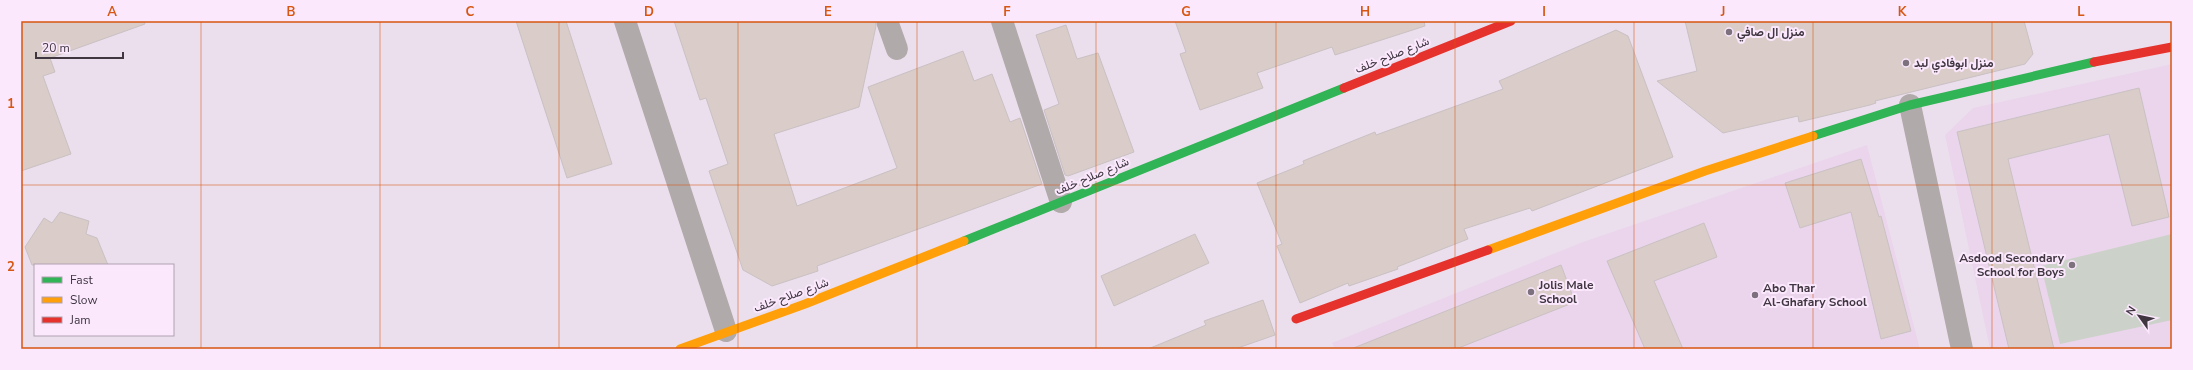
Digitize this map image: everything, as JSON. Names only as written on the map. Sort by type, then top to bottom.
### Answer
[{"type":"street","points":[[625,21],[726,331]]},
{"type":"street","points":[[887,21],[897,50]]},
{"type":"street","points":[[1002,21],[1062,202]]},
{"type":"street","name":"شارع صلاح خلف","points":[[680,349],[726,331],[820,299],[1062,202],[1219,136],[1511,21]]},
{"type":"street","points":[[1296,319],[1698,174],[1910,105],[2064,68],[2172,47]]},
{"type":"street","points":[[1910,105],[1962,349]]},
{"type":"shaded area","name":"Asdood Secondary School for Boys","points":[[2172,64],[2172,349],[1990,349],[1945,135],[1973,108]]},
{"type":"shaded area","name":"Abo Thar Al-Ghafary School","points":[[1867,145],[1920,349],[1335,349],[1332,343],[1583,242]]},
{"type":"shaded area","points":[[2172,234],[2172,320],[2060,344],[2041,266]]},
{"type":"building","points":[[21,21],[144,21],[145,24],[50,58],[55,72],[43,76],[71,154],[21,171]]},
{"type":"building","points":[[516,21],[566,21],[612,164],[567,178]]},
{"type":"building","points":[[674,21],[875,21],[876,26],[859,107],[774,134],[797,206],[897,168],[868,87],[963,51],[974,81],[992,74],[1010,122],[1020,118],[1042,184],[817,266],[818,271],[772,286],[743,270],[709,171],[728,164],[706,98],[700,100]]},
{"type":"building","points":[[1175,21],[1424,21],[1425,26],[1335,55],[1332,47],[1257,73],[1263,88],[1200,110],[1180,54],[1186,52]]},
{"type":"building","points":[[1685,21],[2024,21],[2033,54],[2025,64],[1875,101],[1876,103],[1870,105],[1799,122],[1798,116],[1723,133],[1657,81],[1697,71]]},
{"type":"building","points":[[1066,25],[1077,59],[1098,53],[1134,152],[1068,176],[1065,175],[1044,110],[1059,104],[1036,35]]},
{"type":"building","points":[[1616,30],[1628,36],[1673,157],[1532,211],[1530,208],[1464,229],[1468,239],[1397,267],[1398,269],[1349,286],[1348,283],[1300,303],[1277,246],[1282,244],[1257,183],[1304,164],[1303,161],[1375,132],[1376,135],[1503,89],[1499,81]]},
{"type":"building","points":[[2139,88],[2169,217],[2132,226],[2109,134],[2008,159],[2054,349],[2009,349],[1957,132]]},
{"type":"building","points":[[1861,159],[1879,217],[1881,216],[1911,331],[1881,339],[1851,212],[1800,228],[1785,183]]},
{"type":"building","points":[[60,212],[89,221],[86,234],[97,238],[108,264],[32,265],[25,247],[44,218],[52,223]]},
{"type":"building","points":[[1704,223],[1717,257],[1654,281],[1683,349],[1645,349],[1607,261]]},
{"type":"building","points":[[1195,234],[1209,263],[1114,306],[1101,276]]},
{"type":"building","points":[[1561,265],[1575,302],[1456,349],[1351,349]]},
{"type":"building","points":[[1263,300],[1275,335],[1235,349],[1148,349],[1206,325],[1204,321]]},
{"type":"traffic: fast","points":[[1813,136],[1910,105],[2094,62]]},
{"type":"traffic: fast","points":[[964,241],[1344,88]]},
{"type":"traffic: slow","points":[[1488,250],[1705,171],[1813,136]]},
{"type":"traffic: slow","points":[[680,349],[805,304],[964,241]]},
{"type":"traffic: jam","points":[[1344,88],[1511,21]]},
{"type":"traffic: jam","points":[[2094,62],[2172,47]]},
{"type":"traffic: jam","points":[[1296,319],[1488,250]]},
{"type":"place","name":"منزل ال صافي","points":[[1729,32]]},
{"type":"place","name":"منزل ابوفادي لبد","points":[[1906,63]]},
{"type":"place","name":"Asdood Secondary School for Boys","points":[[2072,265]]},
{"type":"place","name":"Jolis Male School","points":[[1531,292]]},
{"type":"place","name":"Abo Thar Al-Ghafary School","points":[[1755,295]]}]
